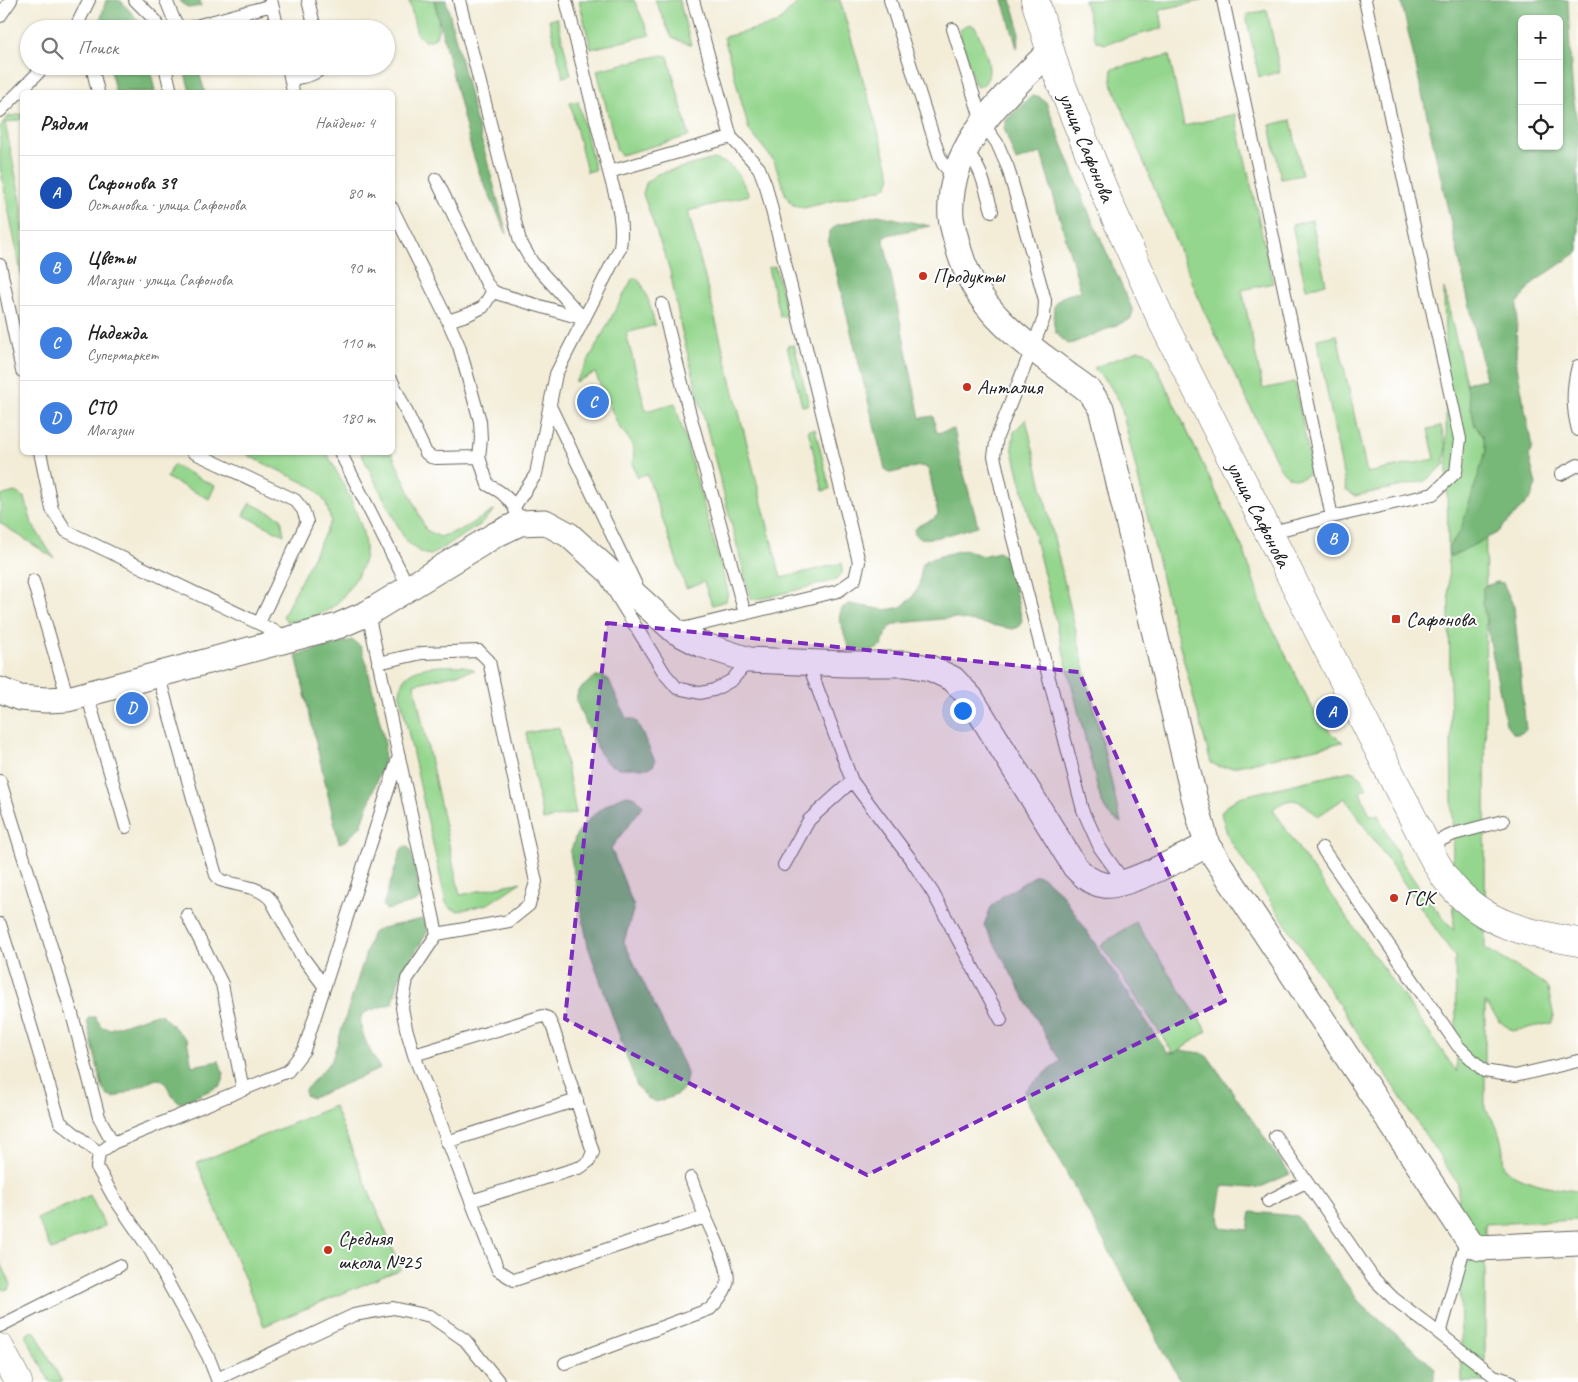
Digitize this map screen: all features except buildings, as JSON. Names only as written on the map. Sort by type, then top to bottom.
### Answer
[{"type":"main road","name":"улица Сафонова","points":[[1035,0],[1057,73],[1109,203],[1162,321],[1426,846],[1450,884],[1474,908],[1508,926],[1578,942]]},
{"type":"main road","points":[[0,1348],[18,1382]]},
{"type":"street","points":[[1050,50],[982,122],[965,149],[954,177],[951,219],[957,246],[966,271],[982,298],[1001,322],[1089,392],[1101,408],[1193,794],[1207,845],[1471,1244],[1480,1248],[1578,1243]]},
{"type":"street","points":[[0,690],[20,698],[46,700],[77,696],[338,626],[368,613],[495,535],[517,515],[545,522],[569,535],[675,631],[700,644],[749,660],[845,664],[906,664],[930,668],[953,679],[971,698],[1075,867],[1088,880],[1105,886],[1125,883],[1207,845]]},
{"type":"lane","points":[[82,20],[89,0]]},
{"type":"lane","points":[[135,0],[155,20]]},
{"type":"lane","points":[[166,0],[174,20]]},
{"type":"lane","points":[[308,0],[313,20]]},
{"type":"lane","points":[[460,0],[520,241],[532,262],[584,318]]},
{"type":"lane","points":[[517,515],[536,474],[556,374],[620,248],[622,232],[620,216],[566,0]]},
{"type":"lane","points":[[675,631],[838,591],[856,579],[859,562],[766,186],[759,168],[731,137],[693,0]]},
{"type":"lane","points":[[890,0],[939,155],[943,164],[954,177]]},
{"type":"lane","points":[[1223,0],[1332,517]]},
{"type":"lane","points":[[1268,533],[1433,494],[1456,472],[1460,439],[1365,0]]},
{"type":"lane","points":[[0,16],[8,2]]},
{"type":"lane","points":[[214,20],[272,3],[276,20]]},
{"type":"lane","points":[[953,29],[982,122],[997,143],[1008,168],[1045,300],[1044,318],[997,437],[994,456],[1010,527],[1083,810],[1100,848],[1125,883]]},
{"type":"lane","points":[[21,90],[36,75]]},
{"type":"lane","points":[[94,75],[98,90]]},
{"type":"lane","points":[[168,75],[171,90]]},
{"type":"lane","points":[[290,75],[293,90]]},
{"type":"lane","points":[[291,79],[307,75]]},
{"type":"lane","points":[[0,111],[20,91]]},
{"type":"lane","points":[[609,172],[731,137]]},
{"type":"lane","points":[[965,149],[979,167],[992,211]]},
{"type":"lane","points":[[436,179],[487,284],[494,291],[584,318]]},
{"type":"lane","points":[[395,214],[459,346],[480,421],[479,457],[488,485],[502,492],[509,499],[517,515]]},
{"type":"lane","points":[[0,265],[20,361]]},
{"type":"lane","points":[[448,321],[483,307],[494,291]]},
{"type":"lane","points":[[662,304],[689,411],[745,614]]},
{"type":"lane","points":[[1578,366],[1574,382],[1573,408],[1578,430]]},
{"type":"lane","points":[[395,387],[426,453],[436,458],[479,457]]},
{"type":"lane","points":[[550,406],[644,602]]},
{"type":"lane","points":[[41,455],[52,508],[66,531],[292,639]]},
{"type":"lane","points":[[199,455],[294,500],[303,510],[307,522],[259,623]]},
{"type":"lane","points":[[342,455],[409,588]]},
{"type":"lane","points":[[1561,474],[1578,465]]},
{"type":"lane","points":[[591,555],[665,674],[677,688],[700,693],[714,690],[732,680],[749,660]]},
{"type":"lane","points":[[33,581],[126,827]]},
{"type":"lane","points":[[368,613],[437,934]]},
{"type":"lane","points":[[378,663],[422,653],[479,651],[489,661],[536,882],[529,905],[509,920],[437,934],[407,979],[402,1008],[414,1055],[498,1270],[514,1280],[705,1217]]},
{"type":"lane","points":[[808,663],[852,781],[912,860],[933,893],[1000,1020]]},
{"type":"lane","points":[[158,674],[216,875],[220,880],[266,894],[301,955],[324,986]]},
{"type":"lane","points":[[399,756],[304,1050],[288,1071],[113,1143],[99,1153],[97,1167],[113,1196],[150,1250],[208,1356],[217,1380],[354,1315],[393,1308],[430,1316],[464,1340],[499,1382]]},
{"type":"lane","points":[[0,781],[72,1014],[99,1117],[113,1143]]},
{"type":"lane","points":[[784,865],[809,820],[852,781]]},
{"type":"lane","points":[[1426,846],[1454,834],[1503,821]]},
{"type":"lane","points":[[1322,848],[1458,1046],[1484,1071],[1515,1076],[1578,1061]]},
{"type":"lane","points":[[187,916],[222,984],[243,1090]]},
{"type":"lane","points":[[0,924],[60,1122],[99,1153]]},
{"type":"lane","points":[[414,1055],[543,1016],[548,1018],[553,1028],[593,1152],[589,1161],[581,1167],[471,1201]]},
{"type":"lane","points":[[447,1142],[577,1100]]},
{"type":"lane","points":[[1275,1136],[1373,1278],[1393,1298],[1494,1376],[1512,1382]]},
{"type":"lane","points":[[565,1363],[710,1309],[719,1300],[728,1283],[728,1276],[692,1178]]},
{"type":"lane","points":[[1268,1201],[1306,1182]]},
{"type":"lane","points":[[1440,1334],[1466,1238]]},
{"type":"lane","points":[[0,1326],[120,1266]]},
{"type":"highlighted area","points":[[607,623],[1079,672],[1225,1001],[867,1175],[565,1019]]},
{"type":"green space","points":[[106,0],[120,0],[138,20],[100,20]]},
{"type":"green space","points":[[180,0],[200,0],[201,6],[189,8],[181,3]]},
{"type":"green space","points":[[409,0],[434,0],[438,29],[435,38],[430,41],[424,41],[417,34]]},
{"type":"green space","points":[[434,0],[446,0],[507,234],[480,175],[471,148]]},
{"type":"green space","points":[[579,0],[634,0],[650,35],[591,49]]},
{"type":"green space","points":[[655,0],[679,0],[691,45],[672,38]]},
{"type":"green space","points":[[800,0],[840,0],[891,176],[888,185],[881,189],[804,208],[793,205],[786,196],[774,161],[749,130],[724,37],[776,24]]},
{"type":"green space","points":[[1003,0],[1011,0],[1015,12],[1019,30],[1017,48]]},
{"type":"green space","points":[[1084,0],[1201,1],[1162,9],[1160,12],[1163,28],[1105,44],[1096,41]]},
{"type":"green space","points":[[1401,0],[1568,0],[1572,80],[1578,127],[1578,252],[1534,282],[1517,304],[1516,361],[1532,447],[1529,456],[1536,485],[1531,498],[1497,533],[1450,557],[1448,547],[1460,532],[1486,451],[1483,436],[1475,426],[1466,383],[1486,379]]},
{"type":"green space","points":[[1267,10],[1280,72],[1259,77],[1246,15]]},
{"type":"green space","points":[[557,18],[571,75],[563,77],[549,20]]},
{"type":"green space","points":[[971,24],[976,28],[988,60],[988,76],[979,87],[975,85],[960,34],[964,26]]},
{"type":"green space","points":[[662,55],[668,56],[689,136],[621,155],[617,151],[597,70]]},
{"type":"green space","points":[[1169,55],[1184,126],[1235,114],[1273,283],[1242,290],[1263,389],[1295,382],[1311,468],[1308,474],[1297,479],[1286,475],[1280,468],[1203,309],[1111,81],[1112,69]]},
{"type":"green space","points":[[112,75],[152,75],[155,90],[115,90]]},
{"type":"green space","points":[[186,75],[200,75],[204,90],[189,90]]},
{"type":"green space","points":[[1032,96],[1038,96],[1046,102],[1089,213],[1133,311],[1131,319],[1068,344],[1055,330],[1054,308],[1061,298],[1081,291],[1041,153],[1016,161],[1004,128],[1007,119]]},
{"type":"green space","points":[[578,101],[595,170],[587,172],[570,103]]},
{"type":"green space","points":[[20,114],[20,119],[5,123],[20,196],[20,268],[0,167],[0,127],[7,117]]},
{"type":"green space","points":[[1291,120],[1302,175],[1281,179],[1270,125]]},
{"type":"green space","points":[[714,159],[733,168],[749,195],[688,211],[781,578],[842,563],[842,574],[836,580],[756,600],[751,598],[749,592],[681,328],[670,271],[643,194],[646,183],[657,174]]},
{"type":"green space","points":[[878,215],[930,226],[883,236],[920,418],[933,416],[937,433],[954,429],[978,526],[938,537],[918,537],[914,530],[938,514],[929,471],[926,467],[920,466],[891,473],[885,469],[828,239],[830,231],[837,225]]},
{"type":"green space","points":[[1312,220],[1326,284],[1306,289],[1292,225]]},
{"type":"green space","points":[[775,266],[787,315],[780,317],[768,268]]},
{"type":"green space","points":[[636,278],[646,293],[655,325],[626,333],[646,411],[675,403],[728,592],[726,601],[712,605],[704,582],[686,588],[647,474],[637,477],[632,462],[634,457],[633,448],[629,439],[619,427],[595,373],[575,382],[632,279]]},
{"type":"green space","points":[[1444,288],[1466,383],[1486,379],[1485,948],[1543,983],[1548,989],[1554,1017],[1552,1023],[1513,1031],[1499,1021],[1485,1002],[1485,1109],[1499,1133],[1504,1165],[1510,1172],[1517,1177],[1538,1184],[1578,1191],[1578,1220],[1485,1224],[1485,1382],[1462,1382],[1458,1184],[1228,837],[1221,813],[1226,806],[1239,797],[1350,771],[1357,773],[1363,779],[1367,788],[1360,792],[1370,815],[1378,815],[1402,862],[1423,893],[1454,930]],"holes":[[[1345,798],[1455,957],[1457,1072],[1306,860],[1273,809],[1286,801],[1292,800],[1307,806],[1318,816]]]},
{"type":"green space","points":[[1337,335],[1367,473],[1435,459],[1428,429],[1441,426],[1446,447],[1443,466],[1425,481],[1355,496],[1346,490],[1317,339]]},
{"type":"green space","points":[[794,345],[809,405],[802,406],[787,346]]},
{"type":"green space","points":[[1138,350],[1145,351],[1152,357],[1244,551],[1264,612],[1317,717],[1333,735],[1343,742],[1233,767],[1220,767],[1211,763],[1164,586],[1120,402],[1110,386],[1094,368]]},
{"type":"green space","points":[[1026,419],[1121,823],[1109,815],[1101,801],[1012,447],[1014,432]]},
{"type":"green space","points":[[815,429],[830,489],[823,491],[808,430]]},
{"type":"green space","points":[[328,455],[354,507],[364,537],[365,551],[363,563],[341,599],[331,608],[316,616],[286,621],[283,616],[331,521],[326,503],[313,487],[249,456]]},
{"type":"green space","points":[[362,455],[393,455],[426,530],[440,537],[462,529],[495,510],[480,525],[431,555],[418,551],[405,540]]},
{"type":"green space","points":[[173,465],[215,486],[209,499],[167,478]]},
{"type":"green space","points":[[15,492],[25,498],[32,524],[54,558],[0,523],[0,496]]},
{"type":"green space","points":[[250,503],[281,518],[284,535],[243,515]]},
{"type":"green space","points":[[967,550],[982,556],[999,552],[1007,556],[1022,620],[1019,627],[1013,629],[953,618],[899,623],[890,627],[886,632],[882,646],[872,651],[854,650],[848,646],[839,617],[842,608],[849,604],[886,610],[901,607],[912,598],[919,586],[922,565],[927,560]]},
{"type":"green space","points":[[1497,582],[1503,583],[1514,607],[1526,730],[1519,734],[1513,733],[1506,724],[1483,605],[1483,587]]},
{"type":"green space","points":[[352,640],[361,647],[366,661],[385,744],[384,760],[361,826],[347,840],[339,843],[296,655]]},
{"type":"green space","points":[[439,666],[464,666],[475,670],[414,684],[460,895],[521,882],[488,904],[458,911],[450,908],[446,903],[400,690],[406,677],[420,669]]},
{"type":"green space","points":[[603,676],[609,680],[627,719],[633,719],[637,722],[655,761],[653,766],[648,768],[620,768],[608,764],[600,754],[576,701],[578,691],[594,677]]},
{"type":"green space","points":[[559,727],[576,813],[543,820],[526,733]]},
{"type":"green space","points":[[627,795],[636,798],[643,806],[611,848],[634,907],[624,942],[687,1073],[684,1086],[678,1094],[656,1102],[647,1098],[637,1086],[588,946],[570,853],[576,835],[589,819],[616,799]]},
{"type":"green space","points":[[406,846],[410,849],[421,896],[416,902],[386,910],[383,905],[402,848]]},
{"type":"green space","points":[[1036,875],[1043,877],[1062,894],[1167,1052],[1174,1053],[1179,1050],[1202,1053],[1209,1058],[1290,1174],[1263,1186],[1253,1188],[1223,1186],[1219,1209],[1220,1227],[1248,1230],[1251,1212],[1297,1216],[1360,1303],[1436,1369],[1433,1382],[1181,1382],[1026,1099],[1025,1090],[1060,1061],[984,925],[991,907],[1000,898]]},
{"type":"green space","points":[[422,919],[426,923],[428,931],[399,979],[393,1003],[366,1012],[361,1019],[366,1042],[380,1069],[312,1098],[305,1095],[305,1090],[332,1060],[372,934],[378,929]]},
{"type":"green space","points":[[1135,922],[1207,1031],[1174,1054],[1101,945]]},
{"type":"green space","points":[[156,1014],[162,1015],[187,1040],[192,1066],[219,1061],[224,1077],[220,1086],[181,1103],[174,1098],[164,1082],[156,1079],[114,1098],[108,1096],[103,1090],[87,1021],[89,1017],[95,1017],[102,1027],[110,1029]]},
{"type":"green space","points":[[334,1106],[401,1269],[264,1326],[197,1163]]},
{"type":"green space","points":[[90,1195],[105,1226],[52,1250],[37,1219]]},
{"type":"green space","points":[[0,1261],[11,1284],[10,1288],[5,1290],[2,1289],[0,1284]]},
{"type":"green space","points":[[32,1331],[36,1333],[62,1382],[50,1382],[27,1339],[27,1334]]},
{"type":"place","name":"Продукты","points":[[923,276]]},
{"type":"place","name":"Анталия","points":[[967,387]]},
{"type":"place","name":"Надежда","points":[[593,402]]},
{"type":"place","name":"Цветы","points":[[1333,539]]},
{"type":"place","name":"Сафонова","points":[[1396,619]]},
{"type":"place","name":"СТО","points":[[132,708]]},
{"type":"place","name":"Сафонова 39","points":[[1332,712]]},
{"type":"place","name":"ГСК","points":[[1394,898]]},
{"type":"place","name":"Средняя школа №25","points":[[328,1250]]}]
